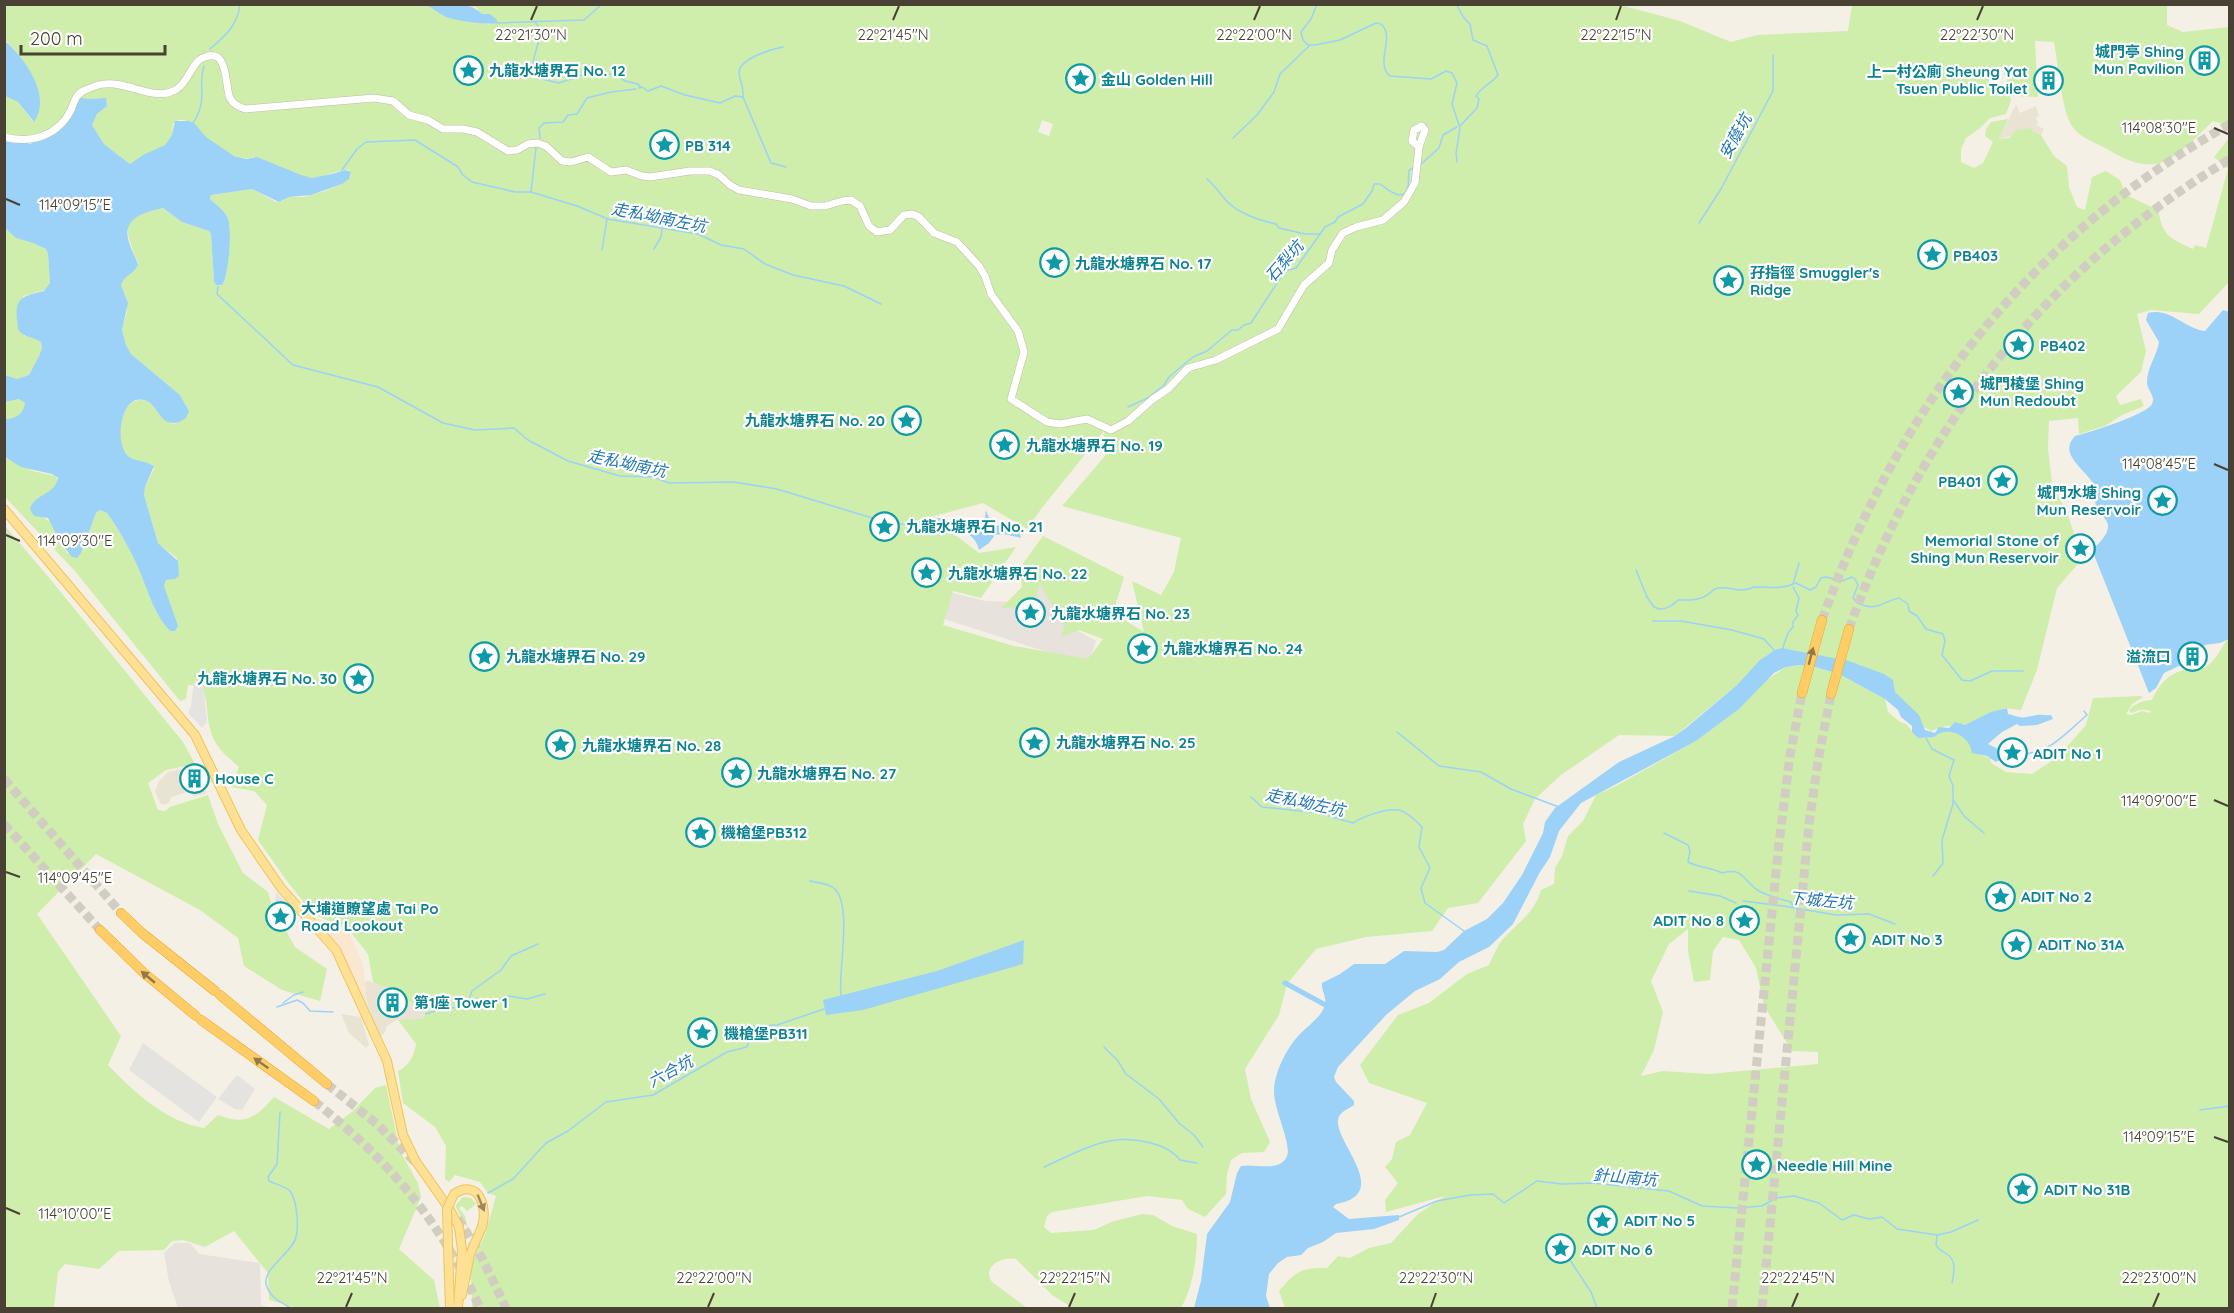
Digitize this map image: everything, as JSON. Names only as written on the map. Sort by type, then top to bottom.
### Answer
[{"type":"highway","points":[[1802,693],[1822,620]]},
{"type":"highway","points":[[1831,694],[1849,629]]},
{"type":"highway","points":[[121,913],[142,933],[327,1084]]},
{"type":"highway","points":[[100,930],[144,973],[199,1018],[314,1101]]},
{"type":"main road","points":[[4,509],[195,735],[241,830],[281,888],[336,950],[387,1061],[403,1135],[415,1160],[450,1210],[459,1227],[462,1242],[458,1308]]},
{"type":"main road","points":[[450,1308],[447,1209],[454,1194],[465,1190],[478,1195],[484,1209],[482,1227],[470,1254],[458,1308]]},
{"type":"street","points":[[4,136],[26,140],[49,133],[65,119],[78,94],[102,84],[132,87],[158,94],[171,92],[182,85],[199,60],[211,57],[219,60],[224,66],[231,100],[237,106],[245,109],[374,98],[386,99],[395,102],[412,116],[428,120],[443,129],[477,132],[508,151],[539,143],[548,147],[560,160],[570,162],[588,158],[609,172],[626,170],[650,177],[686,171],[710,171],[719,174],[740,190],[792,199],[814,206],[828,206],[844,200],[853,201],[863,210],[870,228],[877,232],[889,231],[902,216],[914,214],[922,219],[936,235],[957,242],[979,266],[991,294],[1018,331],[1024,352],[1011,399],[1047,422],[1060,424],[1087,419],[1111,430],[1128,421],[1167,390],[1188,368],[1216,360],[1278,329],[1304,285],[1329,262],[1332,250],[1343,233],[1383,220],[1404,202],[1415,183],[1419,147]]},
{"type":"shaded area","points":[[2016,104],[2020,113],[2036,106],[2039,116],[2036,117],[2038,124],[2036,125],[2044,129],[2041,135],[2031,131],[1999,139]]},
{"type":"shaded area","points":[[1038,579],[1067,625],[1096,641],[1088,665],[941,618],[949,592],[985,601],[1013,602]]},
{"type":"shaded area","points":[[194,681],[203,682],[207,722],[202,728],[188,713],[191,707]]},
{"type":"shaded area","points":[[196,766],[207,793],[195,796],[187,792],[171,797],[169,803],[164,805],[160,803],[155,791],[159,781],[168,772]]},
{"type":"shaded area","points":[[276,892],[296,915],[290,922],[275,902]]},
{"type":"shaded area","points":[[312,916],[348,931],[363,964],[367,1005],[344,956]]},
{"type":"shaded area","points":[[365,982],[395,987],[411,1003],[422,1008],[425,1014],[424,1019],[396,1020],[387,1026],[384,1034],[380,1036],[367,1003]]},
{"type":"shaded area","points":[[341,1014],[361,1017],[369,1045],[366,1048],[349,1033]]},
{"type":"shaded area","points":[[143,1043],[217,1097],[199,1122],[129,1070]]},
{"type":"shaded area","points":[[237,1075],[255,1089],[242,1110],[235,1109],[218,1099]]},
{"type":"shaded area","points":[[175,1243],[190,1243],[199,1254],[260,1263],[261,1305],[273,1308],[178,1308],[169,1282],[164,1253]]},
{"type":"green space","points":[[426,4],[453,19],[490,25],[476,7],[456,5],[1617,4],[1680,21],[1731,42],[1757,35],[1848,31],[1852,5],[2167,4],[2167,25],[2183,32],[2229,27],[2229,126],[2213,121],[2188,145],[2166,161],[2141,164],[2125,159],[2075,130],[2067,116],[2060,84],[2053,70],[2058,68],[2054,42],[2035,41],[2038,97],[2013,96],[2002,67],[1987,74],[1993,94],[2009,90],[2011,101],[2006,114],[1990,118],[1966,138],[1961,149],[1961,162],[1974,168],[1983,163],[1993,142],[1985,136],[1986,129],[1991,122],[2008,119],[1999,139],[2009,138],[2017,130],[2033,128],[2032,131],[2041,135],[2054,156],[2067,166],[2069,187],[2077,207],[2085,210],[2092,177],[2106,171],[2120,180],[2126,195],[2152,207],[2158,206],[2164,229],[2177,242],[2193,249],[2195,245],[2206,248],[2228,169],[2214,157],[2229,138],[2229,282],[2199,314],[2151,310],[2137,314],[2146,351],[2141,372],[2116,396],[2120,405],[2141,399],[2144,406],[2122,415],[2105,426],[2079,434],[2078,418],[2049,421],[2048,449],[2052,483],[2067,513],[2083,558],[2057,588],[2037,670],[2021,710],[2004,708],[1974,724],[1946,726],[1931,731],[1922,726],[1861,665],[1788,649],[1767,655],[1737,685],[1675,736],[1619,735],[1561,775],[1535,799],[1523,824],[1526,841],[1478,903],[1448,908],[1432,931],[1366,937],[1316,949],[1287,984],[1279,1015],[1245,1069],[1251,1099],[1270,1142],[1264,1152],[1242,1153],[1231,1160],[1227,1174],[1226,1194],[1205,1217],[1188,1209],[1182,1200],[1147,1196],[1052,1212],[1047,1216],[1044,1227],[1051,1233],[1094,1230],[1111,1222],[1142,1214],[1153,1215],[1172,1226],[1197,1234],[1194,1272],[1181,1308],[1073,1308],[1052,1295],[1016,1259],[1011,1258],[995,1263],[989,1271],[989,1276],[992,1282],[1027,1308],[472,1308],[471,1272],[496,1196],[488,1193],[480,1182],[455,1175],[449,1182],[445,1179],[446,1146],[435,1127],[403,1103],[398,1071],[410,1060],[416,1044],[398,1020],[423,1019],[425,1013],[395,987],[381,986],[373,982],[368,954],[349,930],[313,914],[258,840],[267,805],[254,791],[231,787],[239,767],[214,741],[201,686],[188,685],[186,699],[180,701],[74,570],[5,497],[4,457],[33,471],[55,476],[58,481],[55,488],[35,501],[42,516],[50,522],[67,553],[81,553],[96,513],[100,510],[107,513],[133,557],[159,616],[170,631],[164,586],[166,580],[177,578],[177,558],[158,543],[144,495],[145,487],[154,469],[152,464],[129,457],[121,443],[120,433],[123,414],[133,402],[141,400],[150,403],[165,419],[174,424],[189,411],[180,395],[131,354],[126,345],[122,330],[127,312],[126,297],[121,285],[138,263],[128,232],[129,225],[139,215],[163,208],[182,222],[209,231],[214,281],[218,286],[222,285],[227,273],[230,229],[227,215],[210,199],[211,195],[252,189],[276,202],[282,201],[289,197],[304,197],[342,184],[351,176],[349,170],[313,178],[299,176],[254,157],[246,158],[227,152],[208,140],[185,120],[178,120],[173,124],[172,135],[165,145],[130,164],[104,144],[92,125],[97,114],[107,106],[104,98],[78,97],[71,112],[33,143],[5,138],[5,96],[18,102],[33,122],[38,112],[39,101],[37,89],[26,66],[5,40],[5,5]],"holes":[[[1042,120],[1053,124],[1049,136],[1038,132]],[[1104,431],[1105,456],[1062,506],[1181,538],[1174,572],[1161,595],[1132,581],[1144,632],[1113,613],[1124,577],[1043,536],[1019,569],[1022,587],[1001,608],[1033,606],[1040,584],[1065,627],[1060,637],[1079,630],[1103,639],[1088,659],[1014,646],[943,625],[953,591],[981,598],[1016,547],[979,553],[950,531],[900,525],[983,503],[1027,529]]]},
{"type":"green space","points":[[5,228],[17,238],[46,249],[48,254],[50,283],[48,289],[23,296],[24,336],[41,342],[42,348],[29,375],[17,379],[5,375]]},
{"type":"green space","points":[[19,399],[25,403],[21,413],[16,417],[5,419],[5,402]]},
{"type":"green space","points":[[5,526],[183,742],[195,764],[166,770],[148,783],[158,810],[165,811],[170,807],[208,795],[218,824],[243,873],[268,892],[272,906],[295,947],[327,969],[320,1001],[282,990],[244,966],[238,938],[200,910],[96,854],[37,914],[121,1036],[108,1065],[140,1095],[164,1113],[190,1125],[204,1128],[218,1115],[236,1120],[250,1118],[262,1110],[274,1097],[329,1129],[352,1112],[375,1088],[386,1085],[400,1151],[418,1183],[421,1197],[399,1249],[434,1280],[440,1308],[298,1308],[269,1300],[268,1273],[234,1231],[205,1247],[183,1240],[172,1241],[164,1250],[119,1251],[99,1269],[65,1264],[58,1272],[54,1308],[5,1308]]},
{"type":"green space","points":[[2229,639],[2229,1308],[1285,1308],[1279,1291],[1294,1275],[1311,1268],[1327,1268],[1338,1256],[1350,1258],[1369,1248],[1391,1243],[1418,1214],[1445,1196],[1386,1212],[1385,1200],[1398,1183],[1385,1167],[1392,1159],[1396,1142],[1410,1135],[1427,1103],[1369,1083],[1360,1065],[1398,1015],[1429,1003],[1467,974],[1489,965],[1501,942],[1535,905],[1541,890],[1554,884],[1555,868],[1562,856],[1568,836],[1583,821],[1596,795],[1696,741],[1739,709],[1764,682],[1786,667],[1799,665],[1839,674],[1885,699],[1888,712],[1906,724],[1918,738],[1934,737],[1948,731],[1963,731],[1977,754],[1990,758],[1991,763],[2006,772],[2032,774],[2058,757],[2086,725],[2093,698],[2141,696],[2143,697],[2132,704],[2126,714],[2131,715],[2142,711],[2150,713],[2151,711],[2146,710],[2132,713],[2129,711],[2139,703],[2152,700],[2161,685],[2175,673],[2209,665]],"holes":[[[1688,929],[1688,951],[1694,982],[1710,980],[1713,951],[1723,937],[1739,940],[1756,968],[1764,1006],[1792,1051],[1818,1052],[1818,1064],[1709,1074],[1663,1071],[1641,1076],[1654,1050],[1663,1012],[1651,981],[1669,944]]]},
{"type":"green space","points":[[463,1197],[471,1198],[476,1204],[467,1211],[462,1206],[459,1208],[465,1216],[468,1229],[455,1206]]},
{"type":"water","points":[[426,5],[463,5],[482,14],[490,14],[497,20],[497,23],[479,23],[443,16]]},
{"type":"water","points":[[4,40],[20,56],[34,78],[40,101],[39,112],[34,122],[18,102],[5,96]]},
{"type":"water","points":[[78,97],[106,98],[107,106],[97,114],[92,125],[104,144],[130,164],[165,145],[172,135],[175,121],[189,121],[195,124],[206,137],[234,156],[246,159],[257,157],[312,178],[345,170],[351,172],[349,179],[342,184],[311,195],[289,197],[279,202],[252,189],[211,195],[210,199],[223,211],[229,221],[228,262],[222,285],[216,285],[214,281],[209,231],[182,222],[163,208],[142,214],[128,227],[129,242],[138,265],[121,285],[128,303],[122,330],[126,345],[131,354],[180,395],[189,411],[186,418],[171,423],[165,420],[148,402],[137,400],[126,409],[121,425],[121,442],[125,453],[154,466],[144,495],[158,543],[178,561],[179,576],[166,580],[164,586],[178,626],[175,631],[170,631],[159,616],[133,557],[107,513],[100,510],[96,513],[81,553],[77,558],[72,557],[60,542],[48,518],[34,516],[30,509],[36,500],[53,488],[58,478],[52,474],[21,467],[5,457],[5,419],[18,415],[25,403],[19,399],[5,402],[5,375],[17,379],[29,375],[42,348],[41,342],[22,334],[18,329],[18,305],[28,295],[44,291],[50,283],[46,249],[16,238],[5,228],[5,138],[28,140],[29,144],[33,143],[32,140],[51,134]]},
{"type":"water","name":"城門水塘 Shing Mun Reservoir","points":[[2223,310],[2230,312],[2229,639],[2204,645],[2181,665],[2164,673],[2156,688],[2149,693],[2092,550],[2106,534],[2107,522],[2096,507],[2096,490],[2092,482],[2072,457],[2069,450],[2070,443],[2075,436],[2129,418],[2152,404],[2153,398],[2147,385],[2147,377],[2159,342],[2146,320],[2148,313],[2163,313],[2205,331]]},
{"type":"water","points":[[986,510],[994,524],[1019,531],[1021,538],[1004,534],[995,535],[979,550],[975,541],[960,530],[949,527],[907,525],[924,519],[937,518],[978,526],[984,523]]},
{"type":"water","points":[[1782,648],[1849,661],[1884,674],[1893,680],[1895,692],[1919,715],[1925,730],[1935,733],[1939,727],[1949,728],[1955,722],[1965,725],[1991,712],[2007,708],[2008,714],[2018,717],[2051,715],[2053,719],[2037,725],[2020,726],[2017,724],[2002,732],[1988,744],[2000,750],[2014,750],[2014,753],[1996,762],[1987,756],[1972,753],[1963,737],[1951,732],[1934,737],[1918,738],[1912,732],[1912,726],[1885,699],[1839,674],[1815,667],[1799,665],[1786,667],[1774,673],[1739,709],[1696,741],[1581,803],[1559,831],[1550,857],[1513,924],[1489,947],[1459,962],[1440,979],[1415,991],[1386,1015],[1338,1067],[1334,1077],[1336,1082],[1354,1101],[1354,1105],[1340,1115],[1339,1130],[1361,1179],[1360,1190],[1352,1198],[1333,1207],[1349,1219],[1399,1215],[1399,1220],[1374,1229],[1336,1233],[1308,1248],[1301,1255],[1287,1257],[1278,1263],[1269,1274],[1266,1296],[1270,1308],[1194,1308],[1201,1281],[1207,1234],[1230,1202],[1241,1166],[1273,1166],[1284,1161],[1287,1156],[1287,1143],[1274,1098],[1275,1082],[1291,1045],[1323,1009],[1325,996],[1322,983],[1354,964],[1385,964],[1404,951],[1437,952],[1444,950],[1464,931],[1487,919],[1503,903],[1522,875],[1543,833],[1545,822],[1555,808],[1619,762],[1675,736],[1737,685],[1760,660]]},
{"type":"water","points":[[1024,940],[1023,964],[863,1010],[826,1015],[823,1000],[937,971]]},
{"type":"waterway","points":[[210,49],[226,35],[234,24],[240,4]]},
{"type":"waterway","points":[[497,23],[584,20],[602,4]]},
{"type":"waterway","points":[[1317,4],[1311,19],[1301,32],[1303,40],[1308,45],[1340,40],[1376,23],[1381,24],[1385,29],[1384,64],[1390,76],[1431,79],[1446,71],[1452,73],[1457,83],[1452,104],[1460,128],[1457,162]]},
{"type":"waterway","points":[[1456,4],[1470,24],[1473,40],[1487,46],[1498,75],[1478,93],[1477,108],[1461,125]]},
{"type":"waterway","points":[[535,22],[538,26],[539,41],[533,62],[542,79],[559,83],[588,73],[614,74],[640,87]]},
{"type":"waterway","points":[[1233,138],[1257,115],[1274,92],[1280,74],[1309,46]]},
{"type":"waterway","points":[[639,88],[642,87],[648,91],[661,86],[685,95],[720,103],[735,96],[743,97],[740,68],[756,55],[783,47]]},
{"type":"waterway","name":"安蔭坑","points":[[1699,223],[1721,189],[1773,91],[1773,55]]},
{"type":"waterway","points":[[193,123],[202,100],[204,66]]},
{"type":"waterway","points":[[540,138],[539,128],[544,123],[563,122],[568,115],[577,114],[587,98],[636,89]]},
{"type":"waterway","points":[[743,97],[771,163],[786,167]]},
{"type":"waterway","points":[[1420,165],[1439,148],[1443,135],[1457,127]]},
{"type":"waterway","points":[[342,170],[357,149],[366,142],[415,140],[458,167],[463,175],[472,182],[515,192],[531,192],[536,148]]},
{"type":"waterway","name":"石梨坑","points":[[1128,407],[1148,398],[1193,357],[1207,351],[1232,330],[1238,330],[1251,323],[1285,271],[1296,268],[1325,227],[1335,222],[1338,217],[1363,204],[1374,184],[1380,184],[1395,194],[1403,194],[1408,186],[1409,170],[1415,167]]},
{"type":"waterway","points":[[1207,179],[1229,203],[1248,215],[1276,224],[1279,228],[1305,234],[1320,234]]},
{"type":"waterway","name":"走私坳南左坑","points":[[531,192],[577,206],[608,219],[698,234],[721,245],[744,249],[765,264],[793,275],[844,286],[881,304]]},
{"type":"waterway","points":[[602,250],[607,219]]},
{"type":"waterway","points":[[654,249],[661,237],[662,229]]},
{"type":"waterway","name":"走私坳南坑","points":[[218,286],[217,294],[293,365],[378,387],[443,423],[475,430],[514,428],[528,440],[568,461],[620,476],[653,477],[669,483],[734,482],[777,489],[882,521],[907,525]]},
{"type":"waterway","points":[[1793,584],[1799,563]]},
{"type":"waterway","points":[[1636,570],[1647,597],[1654,607],[1661,609],[1670,607],[1678,600],[1693,600],[1720,588],[1743,590],[1754,587],[1780,587],[1796,583],[1810,590],[1816,587],[1821,578],[1842,581],[1852,577],[1858,585],[1853,598],[1857,603],[1870,607],[1899,598],[1908,604],[1909,611],[1917,616],[1926,629],[1943,634],[1945,641],[1942,655],[1962,680],[1970,681],[1992,671],[2023,671]]},
{"type":"waterway","points":[[1782,650],[1798,615],[1796,611],[1799,598],[1793,587]]},
{"type":"waterway","points":[[1653,621],[1681,621],[1732,630],[1764,639],[1774,650]]},
{"type":"waterway","points":[[2007,755],[2033,752],[2052,745],[2087,715],[2084,711]]},
{"type":"waterway","points":[[1397,732],[1439,766],[1481,772],[1511,789],[1559,807]]},
{"type":"waterway","points":[[1926,738],[1932,749],[1954,760],[1949,776],[1953,786],[1953,804],[1942,840],[1943,863],[1933,876]]},
{"type":"waterway","name":"走私坳左坑","points":[[1251,797],[1262,807],[1319,813],[1353,823],[1382,811],[1399,810],[1406,813],[1422,827],[1419,847],[1430,868],[1421,888],[1425,903],[1464,931]]},
{"type":"waterway","points":[[1954,801],[1964,816],[1984,833]]},
{"type":"waterway","points":[[1664,833],[1688,845],[1690,851],[1688,862],[1722,873],[1739,873],[1759,891],[1791,902],[1793,907]]},
{"type":"waterway","points":[[810,881],[831,886],[841,899],[844,925],[841,996]]},
{"type":"waterway","points":[[1689,891],[1720,896],[1736,903]]},
{"type":"waterway","name":"下城左坑","points":[[1743,901],[1836,915],[1869,914],[1895,924]]},
{"type":"waterway","points":[[467,1004],[472,991],[501,970],[511,956],[538,944]]},
{"type":"waterway","points":[[1285,983],[1331,1008]]},
{"type":"waterway","points":[[283,1003],[303,992]]},
{"type":"waterway","points":[[426,1014],[441,1009],[488,1004],[509,996],[527,999],[545,994]]},
{"type":"waterway","points":[[277,1007],[297,1000],[310,1011],[333,1012]]},
{"type":"waterway","name":"六合坑","points":[[488,1193],[513,1179],[546,1143],[568,1131],[606,1102],[653,1095],[727,1052],[747,1047],[754,1026],[777,1025],[824,1009]]},
{"type":"waterway","points":[[1104,1047],[1118,1061],[1126,1074],[1159,1099],[1203,1147]]},
{"type":"waterway","points":[[2200,1110],[2230,1106]]},
{"type":"waterway","points":[[280,1112],[277,1164],[268,1177],[269,1181],[290,1191],[297,1213],[297,1232],[294,1243],[272,1268],[266,1281],[271,1294],[291,1308]]},
{"type":"waterway","points":[[1044,1167],[1093,1145],[1119,1140],[1148,1142],[1166,1149],[1180,1160],[1197,1163]]},
{"type":"waterway","name":"針山南坑","points":[[1399,1217],[1437,1201],[1470,1195],[1493,1194],[1504,1203],[1537,1181],[1562,1184],[1593,1183],[1669,1191],[1702,1206],[1737,1208],[1762,1206],[1776,1198],[1794,1196],[1819,1203],[1842,1220],[1854,1215],[1869,1219],[1882,1217],[1897,1229],[1937,1235],[1936,1245],[1950,1257],[1954,1264],[1952,1283]]},
{"type":"waterway","points":[[1937,1235],[1951,1232],[1978,1220]]},
{"type":"waterway","points":[[1570,1260],[1591,1292],[1597,1308]]},
{"type":"tunnel","points":[[1822,620],[1853,542],[1890,468],[1932,398],[1980,334],[2033,274],[2093,219],[2158,169],[2230,124]]},
{"type":"tunnel","points":[[1849,629],[1879,555],[1913,485],[1953,420],[1998,360],[2047,303],[2103,251],[2164,203],[2230,159]]},
{"type":"tunnel","points":[[1732,1308],[1779,843],[1790,756],[1802,693]]},
{"type":"tunnel","points":[[1762,1308],[1809,824],[1831,694]]},
{"type":"tunnel","points":[[4,779],[121,913]]},
{"type":"tunnel","points":[[4,824],[100,930]]},
{"type":"tunnel","points":[[327,1084],[377,1124],[415,1162]]},
{"type":"tunnel","points":[[314,1101],[366,1146],[410,1194],[448,1247],[480,1308]]},
{"type":"tunnel","points":[[458,1218],[482,1258],[506,1308]]},
{"type":"place","name":"城門亭 Shing Mun Pavilion","points":[[2205,60]]},
{"type":"place","name":"九龍水塘界石 No. 12","points":[[468,70]]},
{"type":"place","name":"金山 Golden Hill","points":[[1080,79]]},
{"type":"place","name":"上一村公廁 Sheung Yat Tsuen Public Toilet","points":[[2049,80]]},
{"type":"place","name":"PB 314","points":[[664,145]]},
{"type":"place","name":"PB403","points":[[1932,255]]},
{"type":"place","name":"九龍水塘界石 No. 17","points":[[1054,263]]},
{"type":"place","name":"孖指徑 Smuggler's Ridge","points":[[1729,281]]},
{"type":"place","name":"PB402","points":[[2019,345]]},
{"type":"place","name":"城門棱堡 Shing Mun Redoubt","points":[[1959,392]]},
{"type":"place","name":"九龍水塘界石 No. 20","points":[[906,420]]},
{"type":"place","name":"九龍水塘界石 No. 19","points":[[1005,445]]},
{"type":"place","name":"PB401","points":[[2002,481]]},
{"type":"place","name":"城門水塘 Shing Mun Reservoir","points":[[2162,501]]},
{"type":"place","name":"九龍水塘界石 No. 21","points":[[885,526]]},
{"type":"place","name":"Memorial Stone of Shing Mun Reservoir","points":[[2080,549]]},
{"type":"place","name":"九龍水塘界石 No. 22","points":[[927,573]]},
{"type":"place","name":"九龍水塘界石 No. 23","points":[[1030,613]]},
{"type":"place","name":"九龍水塘界石 No. 24","points":[[1142,648]]},
{"type":"place","name":"九龍水塘界石 No. 29","points":[[485,656]]},
{"type":"place","name":"溢流口","points":[[2192,656]]},
{"type":"place","name":"九龍水塘界石 No. 30","points":[[358,678]]},
{"type":"place","name":"九龍水塘界石 No. 25","points":[[1035,742]]},
{"type":"place","name":"九龍水塘界石 No. 28","points":[[561,745]]},
{"type":"place","name":"ADIT No 1","points":[[2012,753]]},
{"type":"place","name":"九龍水塘界石 No. 27","points":[[736,773]]},
{"type":"place","name":"House C","points":[[194,778]]},
{"type":"place","name":"機槍堡PB312","points":[[700,832]]},
{"type":"place","name":"ADIT No 2","points":[[2000,896]]},
{"type":"place","name":"大埔道瞭望處 Tai Po Road Lookout","points":[[280,917]]},
{"type":"place","name":"ADIT No 8","points":[[1745,920]]},
{"type":"place","name":"ADIT No 3","points":[[1851,939]]},
{"type":"place","name":"ADIT No 31A","points":[[2017,944]]},
{"type":"place","name":"第1座 Tower 1","points":[[393,1002]]},
{"type":"place","name":"機槍堡PB311","points":[[703,1033]]},
{"type":"place","name":"Needle Hill Mine","points":[[1756,1165]]},
{"type":"place","name":"ADIT No 31B","points":[[2023,1189]]},
{"type":"place","name":"ADIT No 5","points":[[1603,1220]]},
{"type":"place","name":"ADIT No 6","points":[[1561,1249]]}]
